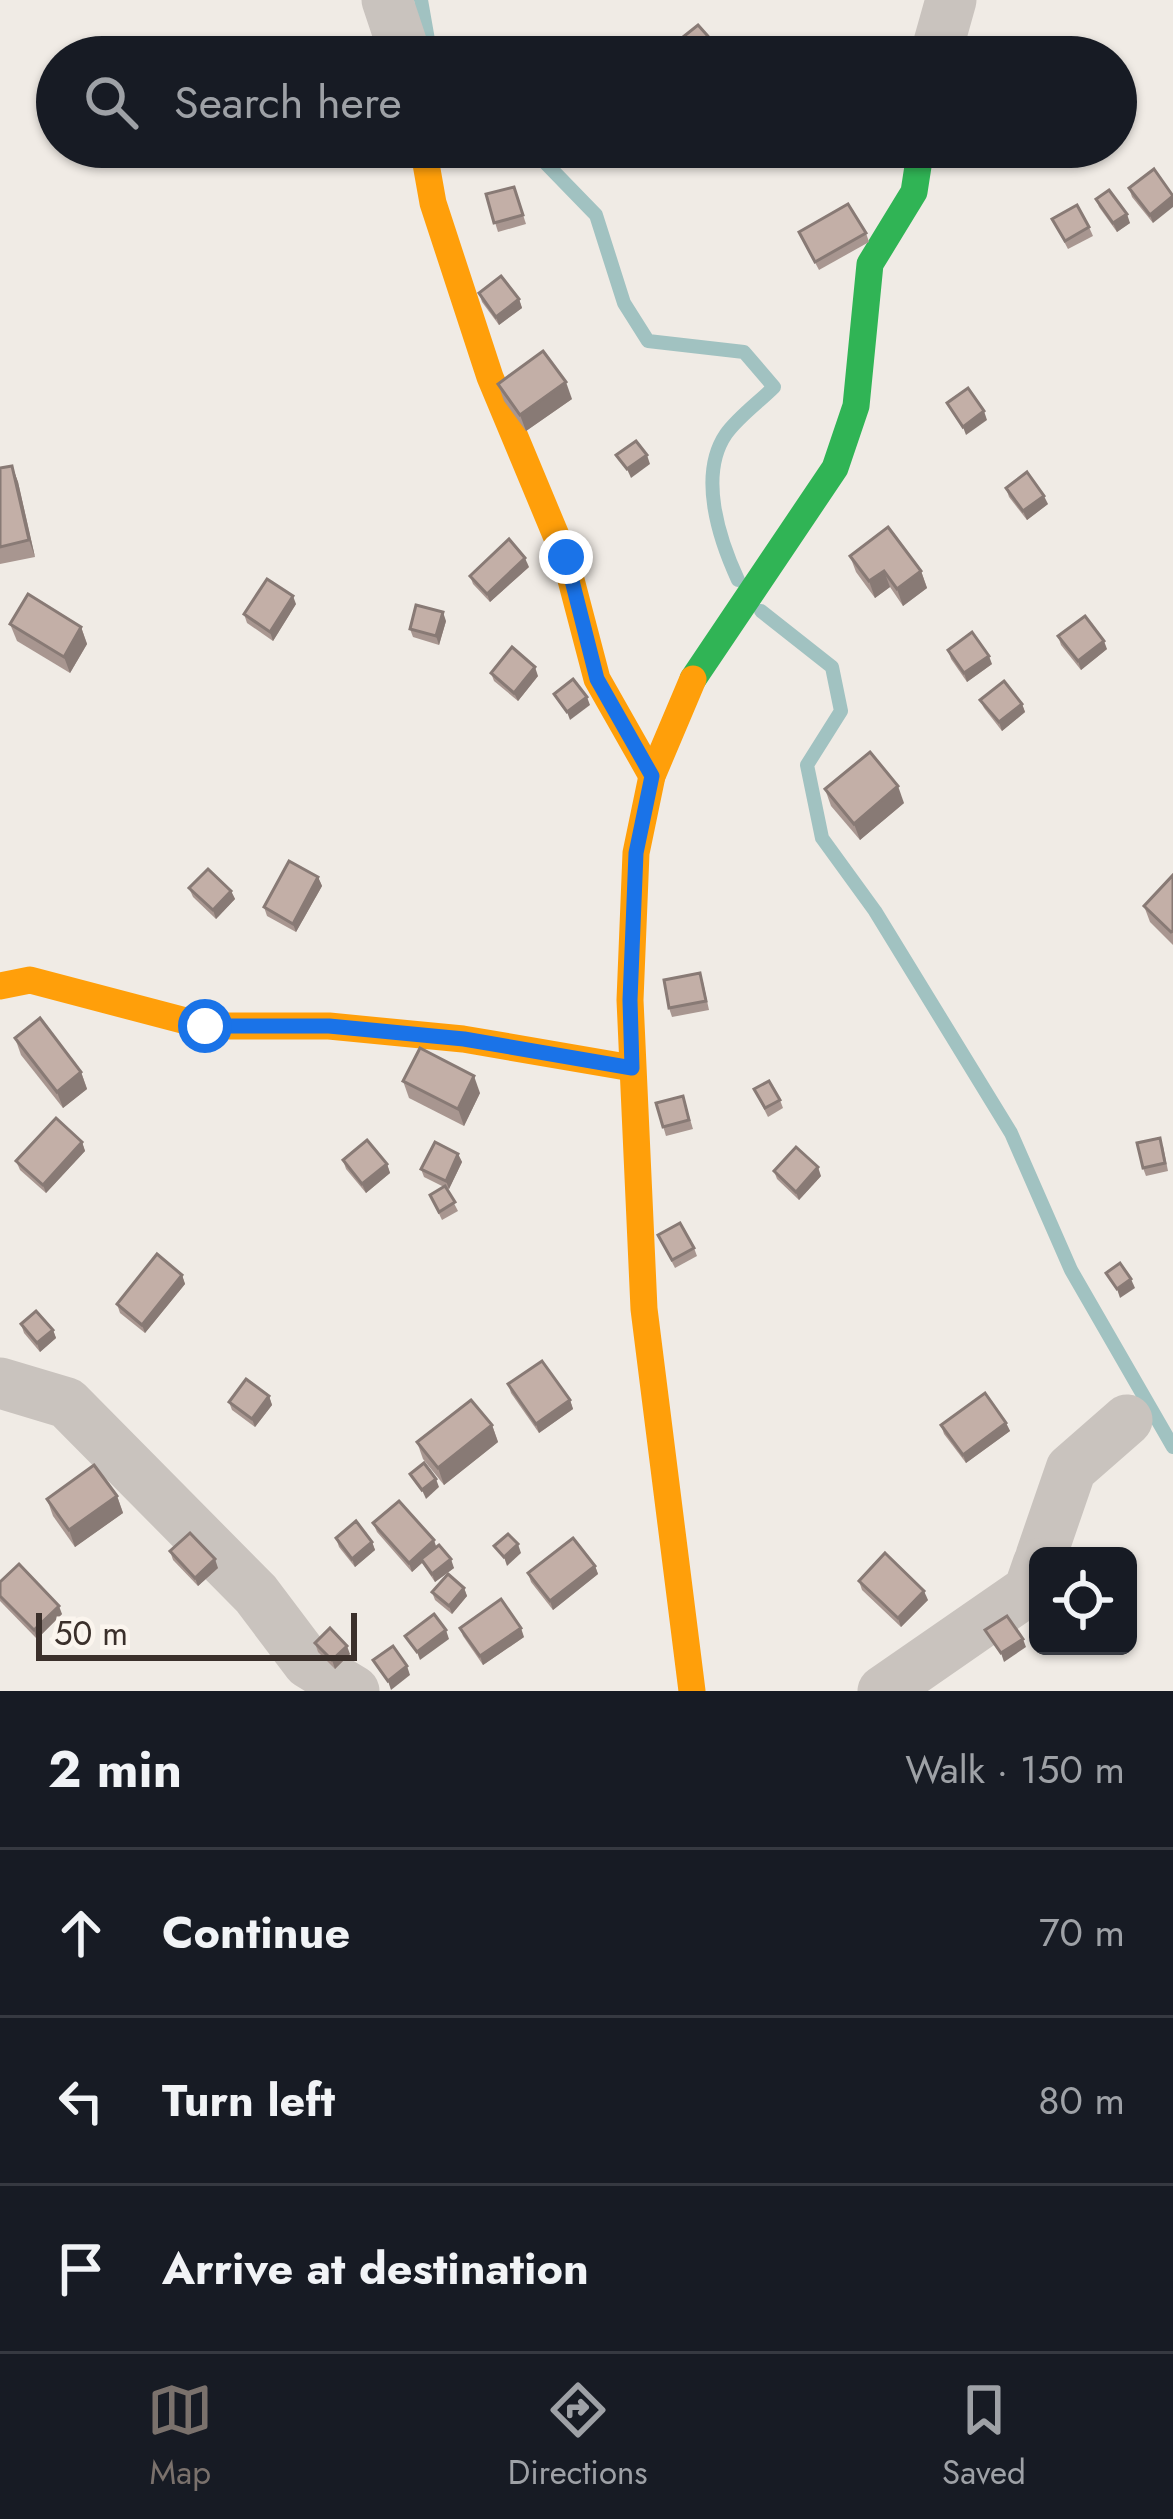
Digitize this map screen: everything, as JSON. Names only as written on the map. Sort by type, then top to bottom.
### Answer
[{"type":"street","points":[[387,0],[399,36]]},
{"type":"street","points":[[941,36],[950,0]]},
{"type":"street","points":[[427,168],[433,203],[482,356],[566,557],[597,679],[652,776]]},
{"type":"street","points":[[692,1691],[644,1309],[630,1000],[636,853],[652,776],[698,666],[787,544],[835,468],[856,406],[870,264],[914,192],[918,168]]},
{"type":"street","points":[[0,986],[29,980],[205,1026],[329,1026],[464,1039],[632,1068]]},
{"type":"street","points":[[0,1382],[67,1403],[256,1594],[308,1664],[354,1691]]},
{"type":"street","points":[[1044,1547],[1071,1469],[1127,1420]]},
{"type":"street","points":[[883,1691],[1029,1591]]},
{"type":"building","points":[[698,25],[708,36],[684,36]]},
{"type":"building","points":[[1154,169],[1173,196],[1150,215],[1129,188]]},
{"type":"building","points":[[514,187],[523,215],[494,223],[486,194]]},
{"type":"building","points":[[1109,190],[1127,214],[1113,223],[1096,199]]},
{"type":"building","points":[[848,204],[866,233],[815,262],[799,232]]},
{"type":"building","points":[[1077,205],[1089,227],[1065,241],[1052,219]]},
{"type":"building","points":[[501,276],[519,299],[496,317],[479,293]]},
{"type":"building","points":[[543,351],[566,382],[520,415],[498,384]]},
{"type":"building","points":[[968,388],[984,411],[963,427],[947,403]]},
{"type":"building","points":[[636,441],[647,455],[627,469],[616,455]]},
{"type":"building","points":[[12,466],[29,540],[0,547],[0,468]]},
{"type":"building","points":[[1027,472],[1044,496],[1023,511],[1006,488]]},
{"type":"building","points":[[888,527],[921,571],[897,589],[884,571],[869,581],[850,556]]},
{"type":"building","points":[[509,539],[525,558],[487,594],[470,576]]},
{"type":"building","points":[[267,579],[293,596],[270,632],[244,614]]},
{"type":"building","points":[[28,594],[81,627],[64,657],[10,624]]},
{"type":"building","points":[[416,605],[443,612],[436,636],[410,629]]},
{"type":"building","points":[[1085,616],[1104,641],[1078,661],[1058,636]]},
{"type":"building","points":[[972,632],[989,656],[964,673],[948,650]]},
{"type":"building","points":[[512,647],[535,667],[514,693],[491,673]]},
{"type":"building","points":[[573,679],[587,697],[567,712],[554,694]]},
{"type":"building","points":[[1004,681],[1022,704],[999,722],[980,700]]},
{"type":"building","points":[[870,752],[898,786],[854,824],[825,789]]},
{"type":"building","points":[[289,861],[318,877],[293,924],[264,907]]},
{"type":"building","points":[[208,869],[231,891],[213,910],[189,888]]},
{"type":"building","points":[[1173,875],[1173,931],[1171,932],[1144,906]]},
{"type":"building","points":[[700,973],[706,1001],[669,1008],[664,980]]},
{"type":"building","points":[[40,1018],[81,1072],[57,1092],[15,1038]]},
{"type":"building","points":[[420,1048],[474,1076],[458,1109],[403,1081]]},
{"type":"building","points":[[769,1081],[780,1100],[765,1108],[754,1089]]},
{"type":"building","points":[[683,1096],[689,1120],[663,1127],[656,1103]]},
{"type":"building","points":[[56,1118],[82,1142],[43,1185],[16,1161]]},
{"type":"building","points":[[1160,1138],[1165,1163],[1143,1168],[1137,1143]]},
{"type":"building","points":[[367,1140],[387,1164],[362,1184],[343,1160]]},
{"type":"building","points":[[435,1142],[458,1154],[446,1181],[421,1169]]},
{"type":"building","points":[[796,1147],[818,1167],[796,1192],[774,1171]]},
{"type":"building","points":[[445,1186],[455,1202],[439,1212],[430,1195]]},
{"type":"building","points":[[680,1223],[694,1248],[672,1260],[658,1235]]},
{"type":"building","points":[[157,1254],[182,1275],[142,1325],[117,1304]]},
{"type":"building","points":[[1120,1263],[1131,1279],[1117,1289],[1106,1273]]},
{"type":"building","points":[[36,1311],[53,1330],[37,1343],[21,1324]]},
{"type":"building","points":[[542,1361],[570,1400],[536,1424],[508,1384]]},
{"type":"building","points":[[246,1379],[269,1396],[252,1419],[229,1402]]},
{"type":"building","points":[[985,1393],[1006,1423],[963,1455],[941,1425]]},
{"type":"building","points":[[471,1400],[492,1425],[438,1468],[417,1442]]},
{"type":"building","points":[[424,1463],[436,1479],[422,1490],[410,1474]]},
{"type":"building","points":[[94,1465],[117,1496],[69,1530],[47,1499]]},
{"type":"building","points":[[399,1501],[434,1540],[409,1563],[373,1523]]},
{"type":"building","points":[[356,1521],[372,1542],[352,1559],[336,1538]]},
{"type":"building","points":[[190,1533],[215,1559],[195,1578],[170,1551]]},
{"type":"building","points":[[508,1534],[518,1544],[504,1557],[494,1546]]},
{"type":"building","points":[[573,1538],[595,1566],[550,1601],[528,1573]]},
{"type":"building","points":[[439,1545],[451,1559],[432,1574],[421,1559]]},
{"type":"building","points":[[885,1553],[924,1591],[898,1618],[859,1581]]},
{"type":"building","points":[[19,1564],[59,1606],[34,1630],[0,1596],[0,1582]]},
{"type":"building","points":[[448,1574],[464,1588],[449,1606],[432,1592]]},
{"type":"building","points":[[501,1599],[521,1628],[480,1656],[460,1628]]},
{"type":"building","points":[[434,1614],[446,1630],[417,1652],[405,1636]]},
{"type":"building","points":[[1007,1616],[1023,1639],[1001,1653],[985,1630]]},
{"type":"building","points":[[330,1628],[347,1646],[332,1660],[315,1643]]},
{"type":"building","points":[[393,1646],[407,1666],[388,1681],[373,1660]]},
{"type":"waterway","points":[[421,0],[427,36]]},
{"type":"waterway","points":[[550,168],[596,215],[624,303],[648,341],[744,352],[774,387],[726,434],[713,468],[718,527],[738,580]]},
{"type":"waterway","points":[[761,611],[832,667],[841,711],[807,765],[822,838],[875,911],[1011,1133],[1071,1270],[1173,1447]]},
{"type":"traffic: fast","points":[[693,679],[835,468],[856,406],[870,264],[914,192],[918,168]]},
{"type":"traffic: slow","points":[[427,168],[433,203],[490,377],[565,557],[597,679],[652,776]]},
{"type":"traffic: slow","points":[[692,1691],[644,1309],[630,1000],[636,853],[652,776],[693,679]]},
{"type":"traffic: slow","points":[[0,986],[30,980],[205,1026],[329,1026],[463,1039],[632,1068]]},
{"type":"route","points":[[205,1026],[329,1026],[464,1039],[632,1068],[636,853],[652,776],[597,679],[566,557]]}]
